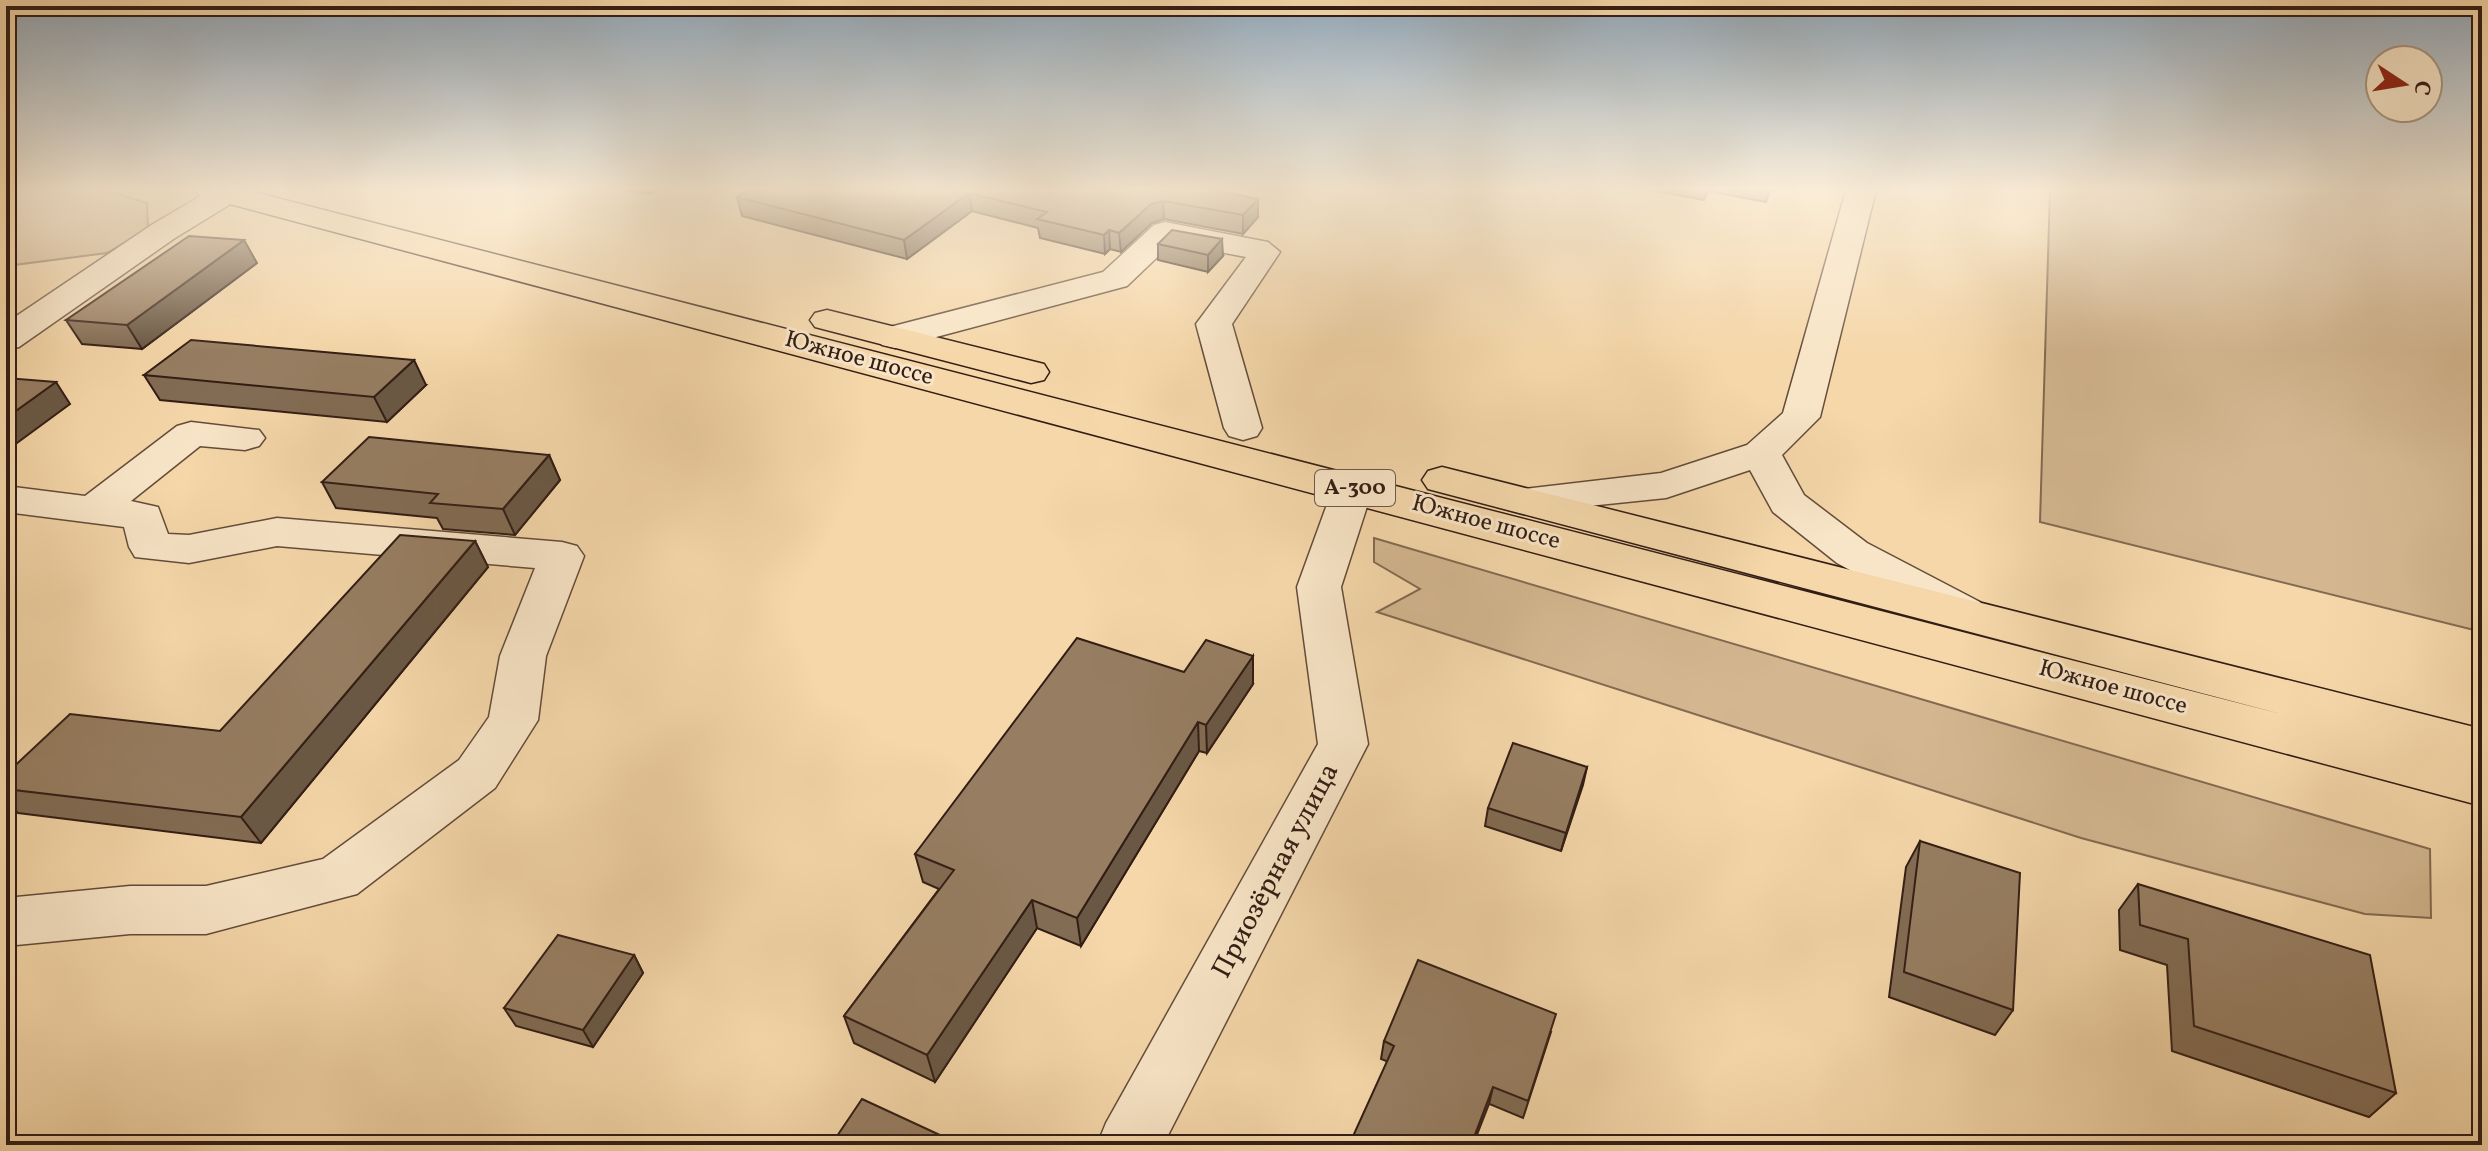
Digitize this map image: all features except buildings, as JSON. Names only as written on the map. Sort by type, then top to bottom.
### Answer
[{"type":"main road","name":"Южное шоссе","points":[[416,244],[2482,786]]},
{"type":"main road","name":"Южное шоссе","points":[[518,244],[895,337],[2482,748]]},
{"type":"street","points":[[11,332],[145,244]]},
{"type":"street","points":[[895,337],[1115,279],[1153,244]]},
{"type":"street","points":[[1228,244],[1264,252],[1214,324],[1243,428]]},
{"type":"street","points":[[1521,500],[1666,485],[1761,453],[1801,417],[1847,244]]},
{"type":"street","points":[[93,510],[191,434],[245,438]]},
{"type":"street","points":[[1761,453],[1788,503],[1852,553],[1968,616]]},
{"type":"street","name":"Приозёрная улица","points":[[1129,1145],[1343,744],[1319,587],[1353,488]]},
{"type":"street","points":[[6,499],[143,516],[150,547],[189,549],[277,532],[562,556],[523,656],[513,720],[477,774],[338,878],[206,910],[130,910],[6,922]]},
{"type":"shaded area","points":[[6,244],[123,244],[107,253],[6,266]]},
{"type":"shaded area","points":[[2048,244],[2482,244],[2482,632],[2040,522]]},
{"type":"shaded area","points":[[1374,538],[2430,849],[2431,918],[2365,914],[2081,838],[1377,612],[1420,589],[1374,562]]}]
